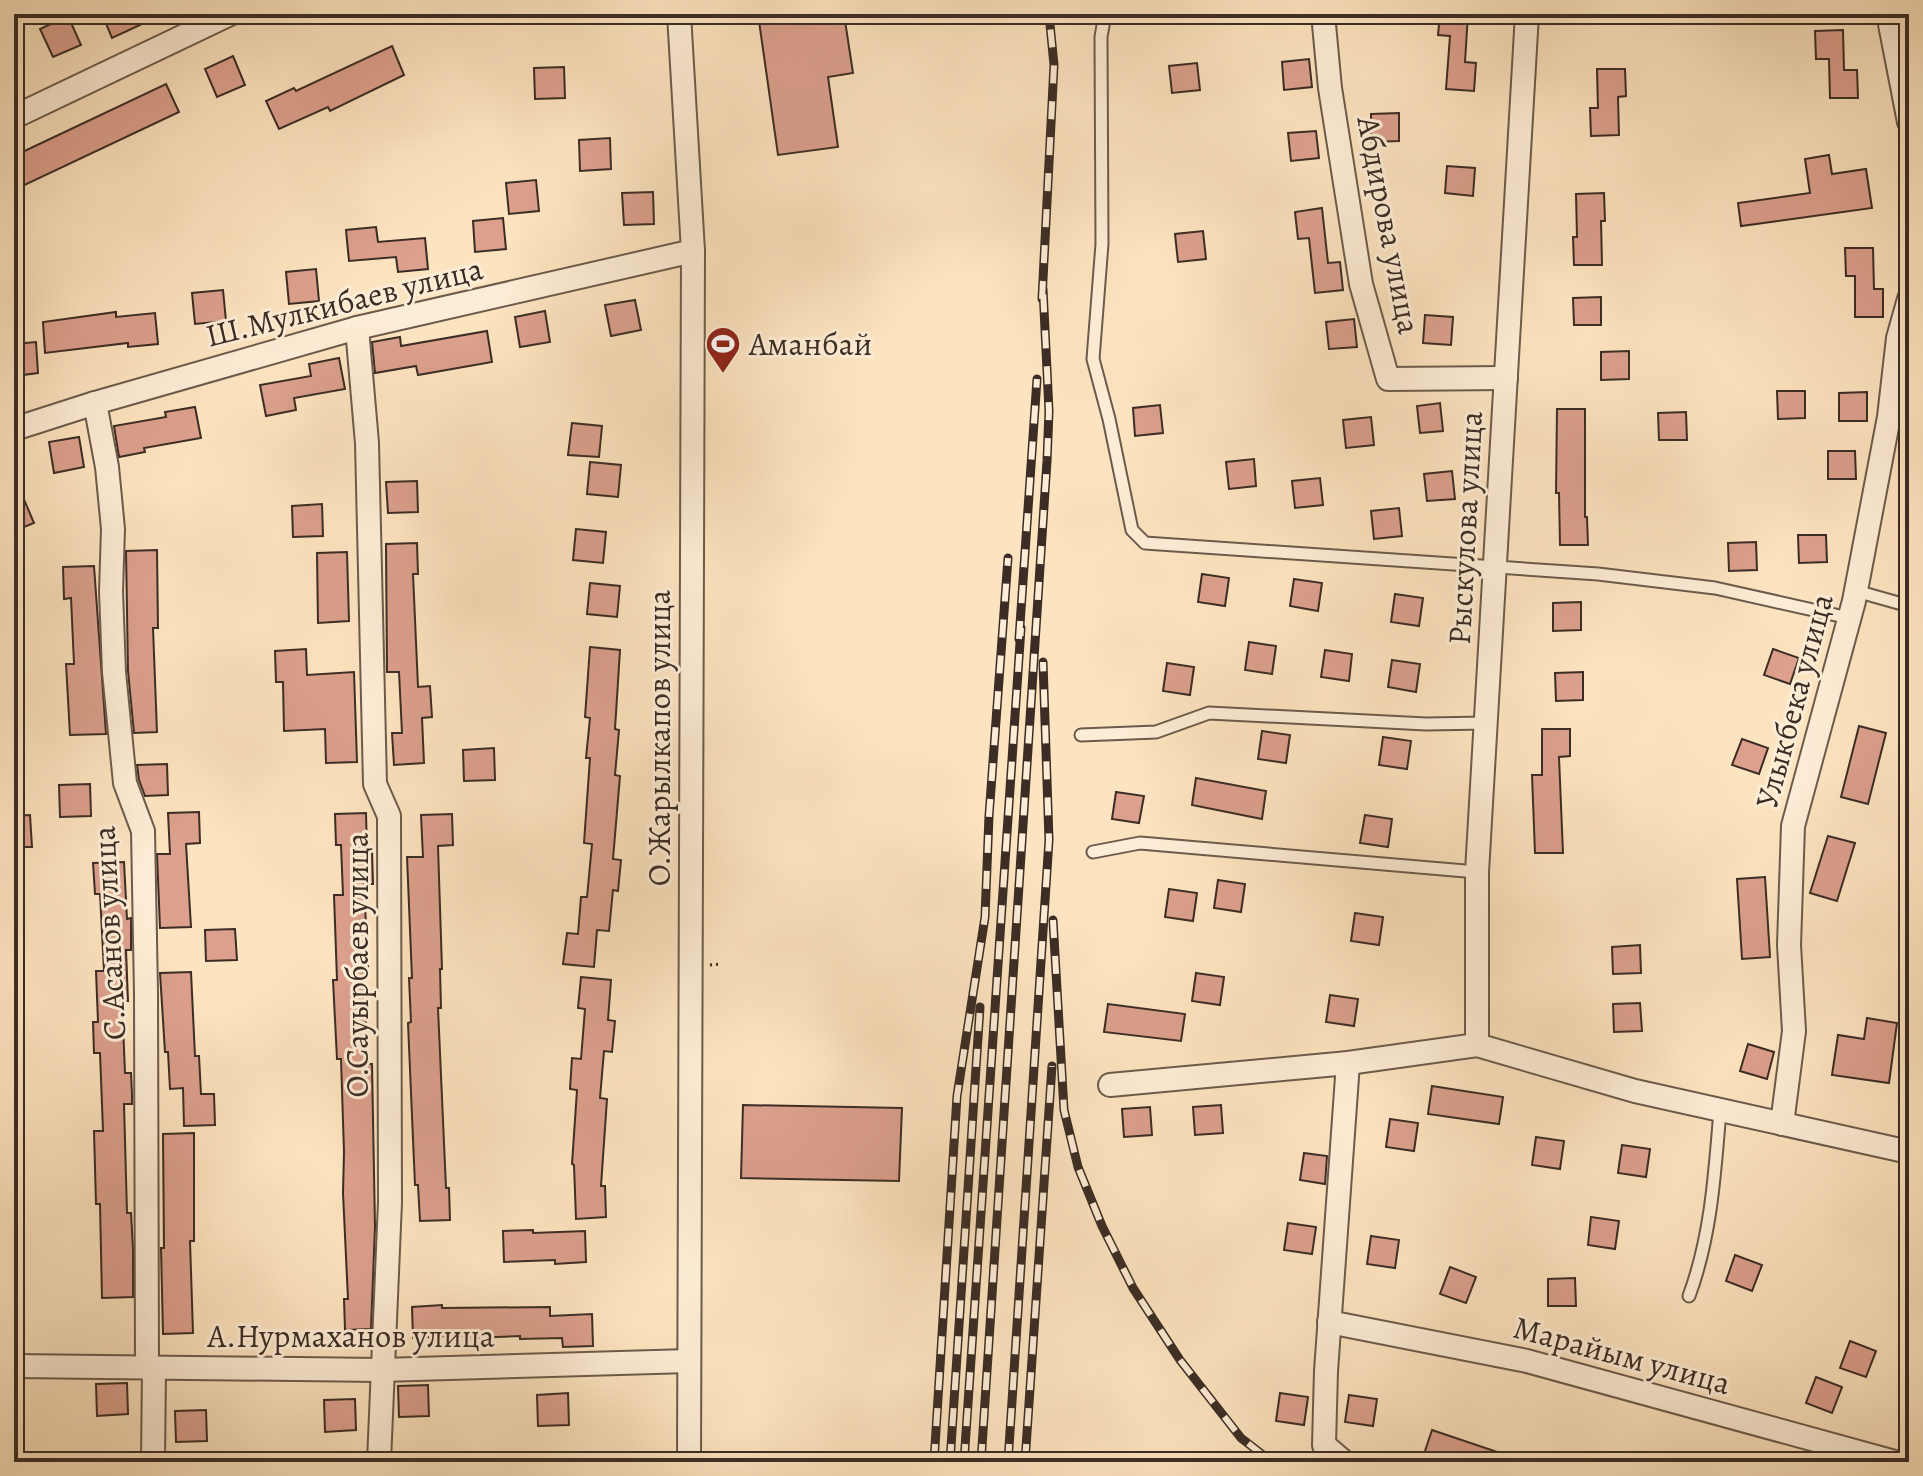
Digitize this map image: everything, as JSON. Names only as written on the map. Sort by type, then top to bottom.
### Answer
[{"type":"street","points":[[14,117],[230,14]]},
{"type":"street","name":"О.Жарылкапов улица","points":[[679,14],[693,251],[689,1462]]},
{"type":"street","name":"Абдирова улица","points":[[1323,14],[1330,88],[1361,284],[1388,379],[1506,378]]},
{"type":"street","name":"Рыскулова улица","points":[[1477,1045],[1477,872],[1527,14]]},
{"type":"street","points":[[1888,14],[1909,122]]},
{"type":"street","name":"Ш.Мулкибаев улица","points":[[14,429],[357,328],[693,251]]},
{"type":"street","name":"Улыкбека улица","points":[[1782,1124],[1794,1031],[1789,945],[1793,826],[1856,591],[1889,417],[1898,338],[1909,299]]},
{"type":"street","name":"О.Сауырбаев улица","points":[[357,328],[367,443],[375,784],[389,816],[390,1202],[379,1462]]},
{"type":"street","name":"С.Асанов улица","points":[[95,403],[107,467],[113,529],[111,591],[114,672],[125,783],[143,831],[153,1462]]},
{"type":"street","points":[[1110,1085],[1348,1063],[1477,1045],[1635,1091],[1909,1152]]},
{"type":"street","points":[[1344,1462],[1324,1445],[1329,1322],[1348,1063]]},
{"type":"street","name":"Марайым улица","points":[[1329,1322],[1527,1361],[1895,1462]]},
{"type":"street","name":"А.Нурмаханов улица","points":[[14,1366],[381,1370],[689,1361]]},
{"type":"lane","points":[[1105,14],[1101,37],[1102,244],[1093,359],[1132,530],[1145,543],[1495,565],[1715,588],[1849,618]]},
{"type":"lane","points":[[1856,591],[1909,606]]},
{"type":"lane","points":[[1081,735],[1156,732],[1209,713],[1426,724],[1486,723]]},
{"type":"lane","points":[[1093,852],[1140,843],[1477,872]]},
{"type":"lane","points":[[1689,1296],[1697,1274],[1713,1189],[1720,1110]]},
{"type":"building","points":[[102,14],[135,14],[140,25],[112,38]]},
{"type":"building","points":[[758,14],[844,14],[853,73],[828,77],[838,147],[778,155]]},
{"type":"building","points":[[1440,14],[1468,14],[1465,62],[1476,63],[1474,91],[1446,89],[1450,36],[1438,35]]},
{"type":"building","points":[[68,16],[81,45],[53,57],[40,29]]},
{"type":"building","points":[[1843,30],[1844,70],[1857,70],[1858,98],[1830,98],[1829,59],[1816,59],[1815,31]]},
{"type":"building","points":[[392,46],[404,75],[330,111],[328,107],[279,129],[266,101],[294,88],[296,91]]},
{"type":"building","points":[[233,56],[245,85],[217,97],[205,69]]},
{"type":"building","points":[[1309,59],[1312,87],[1284,90],[1282,62]]},
{"type":"building","points":[[1197,63],[1200,90],[1172,93],[1169,66]]},
{"type":"building","points":[[564,67],[565,98],[535,99],[534,68]]},
{"type":"building","points":[[1597,69],[1625,69],[1626,96],[1618,97],[1619,135],[1591,136],[1590,108],[1598,108]]},
{"type":"building","points":[[166,84],[179,112],[14,190],[14,156]]},
{"type":"building","points":[[1399,113],[1399,141],[1371,142],[1371,114]]},
{"type":"building","points":[[1316,131],[1319,158],[1291,161],[1288,133]]},
{"type":"building","points":[[610,138],[611,169],[580,171],[579,140]]},
{"type":"building","points":[[1829,155],[1832,174],[1866,169],[1872,208],[1741,226],[1738,203],[1810,193],[1805,159]]},
{"type":"building","points":[[1447,166],[1475,168],[1473,196],[1445,193]]},
{"type":"building","points":[[536,180],[539,211],[509,214],[506,183]]},
{"type":"building","points":[[653,192],[654,224],[624,225],[622,193]]},
{"type":"building","points":[[1604,193],[1602,265],[1574,265],[1576,194]]},
{"type":"building","points":[[1322,208],[1328,263],[1340,262],[1343,290],[1315,293],[1309,238],[1298,239],[1295,212]]},
{"type":"building","points":[[503,218],[506,249],[475,252],[473,221]]},
{"type":"building","points":[[376,227],[378,242],[425,238],[428,269],[398,272],[396,257],[349,261],[346,230]]},
{"type":"building","points":[[1203,231],[1206,259],[1178,262],[1175,234]]},
{"type":"building","points":[[1845,248],[1873,248],[1874,289],[1883,289],[1883,317],[1855,317],[1855,276],[1846,276]]},
{"type":"building","points":[[316,269],[319,301],[289,304],[286,272]]},
{"type":"building","points":[[223,290],[226,321],[195,324],[192,293]]},
{"type":"building","points":[[1601,297],[1601,325],[1574,325],[1573,298]]},
{"type":"building","points":[[635,300],[641,330],[611,336],[605,305]]},
{"type":"building","points":[[545,311],[550,342],[520,347],[515,317]]},
{"type":"building","points":[[116,312],[116,317],[155,313],[158,344],[128,347],[128,343],[45,353],[43,322]]},
{"type":"building","points":[[1425,315],[1453,317],[1451,345],[1423,343]]},
{"type":"building","points":[[1354,319],[1357,347],[1329,349],[1326,322]]},
{"type":"building","points":[[487,331],[492,362],[418,375],[416,366],[375,373],[372,342],[400,337],[401,346]]},
{"type":"building","points":[[36,342],[38,373],[14,376],[14,344]]},
{"type":"building","points":[[1629,351],[1629,379],[1601,380],[1601,352]]},
{"type":"building","points":[[339,358],[345,389],[294,398],[296,410],[266,416],[260,385],[311,376],[309,364]]},
{"type":"building","points":[[1777,391],[1805,391],[1805,418],[1778,419]]},
{"type":"building","points":[[1867,392],[1867,421],[1839,421],[1839,393]]},
{"type":"building","points":[[1440,403],[1443,431],[1420,433],[1417,406]]},
{"type":"building","points":[[1160,405],[1163,433],[1135,436],[1133,408]]},
{"type":"building","points":[[195,407],[201,438],[144,448],[145,452],[119,457],[114,426],[166,417],[165,412]]},
{"type":"building","points":[[1557,409],[1585,409],[1588,545],[1560,545],[1559,493],[1556,493]]},
{"type":"building","points":[[1686,412],[1687,440],[1659,440],[1658,413]]},
{"type":"building","points":[[1371,417],[1374,445],[1346,448],[1343,420]]},
{"type":"building","points":[[572,423],[602,426],[599,457],[568,455]]},
{"type":"building","points":[[79,437],[84,467],[54,473],[49,442]]},
{"type":"building","points":[[1828,451],[1855,451],[1856,479],[1828,479]]},
{"type":"building","points":[[1254,459],[1256,486],[1229,489],[1226,462]]},
{"type":"building","points":[[590,462],[621,465],[618,497],[587,494]]},
{"type":"building","points":[[1452,471],[1455,499],[1427,501],[1424,474]]},
{"type":"building","points":[[14,476],[34,523],[14,531]]},
{"type":"building","points":[[1320,478],[1323,505],[1295,508],[1292,481]]},
{"type":"building","points":[[417,481],[418,512],[388,513],[386,482]]},
{"type":"building","points":[[322,504],[323,536],[293,537],[292,506]]},
{"type":"building","points":[[1399,508],[1402,536],[1374,539],[1371,511]]},
{"type":"building","points":[[576,529],[606,532],[603,563],[573,560]]},
{"type":"building","points":[[1798,535],[1826,535],[1827,562],[1799,563]]},
{"type":"building","points":[[1756,542],[1757,570],[1729,571],[1728,543]]},
{"type":"building","points":[[417,543],[418,574],[413,574],[418,687],[430,686],[432,717],[422,718],[424,763],[394,765],[392,733],[402,733],[399,672],[387,672],[386,544]]},
{"type":"building","points":[[157,550],[158,628],[153,628],[157,732],[134,733],[128,671],[126,551]]},
{"type":"building","points":[[347,552],[349,621],[318,623],[317,553]]},
{"type":"building","points":[[94,566],[106,734],[70,735],[66,664],[74,664],[71,598],[64,599],[63,567]]},
{"type":"building","points":[[1202,574],[1229,578],[1225,606],[1198,602]]},
{"type":"building","points":[[1294,579],[1322,583],[1318,611],[1290,606]]},
{"type":"building","points":[[590,583],[620,586],[617,617],[587,614]]},
{"type":"building","points":[[1395,594],[1423,598],[1419,626],[1391,622]]},
{"type":"building","points":[[1581,602],[1581,630],[1553,631],[1553,603]]},
{"type":"building","points":[[1249,642],[1276,646],[1272,674],[1245,670]]},
{"type":"building","points":[[590,647],[620,650],[615,775],[620,776],[613,859],[621,860],[618,891],[613,890],[609,931],[597,930],[594,967],[563,964],[567,933],[578,934],[581,897],[587,897],[592,844],[584,843],[590,758],[586,758],[590,718],[585,717]]},
{"type":"building","points":[[306,649],[307,675],[354,672],[357,762],[326,763],[325,729],[284,731],[283,682],[276,682],[275,651]]},
{"type":"building","points":[[1773,649],[1799,658],[1790,684],[1764,675]]},
{"type":"building","points":[[1325,650],[1352,654],[1349,681],[1321,677]]},
{"type":"building","points":[[1392,660],[1420,664],[1416,692],[1388,687]]},
{"type":"building","points":[[1167,663],[1194,667],[1190,695],[1163,691]]},
{"type":"building","points":[[1583,672],[1583,700],[1556,701],[1555,673]]},
{"type":"building","points":[[1859,726],[1886,733],[1868,804],[1841,797]]},
{"type":"building","points":[[1542,729],[1570,729],[1570,756],[1559,757],[1563,853],[1535,853],[1532,775],[1542,775]]},
{"type":"building","points":[[1262,731],[1290,735],[1286,763],[1258,759]]},
{"type":"building","points":[[1383,737],[1411,741],[1407,769],[1379,765]]},
{"type":"building","points":[[1742,739],[1768,748],[1759,774],[1732,765]]},
{"type":"building","points":[[494,748],[495,780],[464,781],[463,750]]},
{"type":"building","points":[[167,764],[168,795],[145,796],[137,765]]},
{"type":"building","points":[[1196,778],[1266,791],[1262,819],[1192,805]]},
{"type":"building","points":[[90,784],[91,816],[60,817],[59,785]]},
{"type":"building","points":[[1116,792],[1144,796],[1139,823],[1112,819]]},
{"type":"building","points":[[199,812],[200,843],[186,844],[191,927],[160,928],[157,854],[170,854],[168,813]]},
{"type":"building","points":[[366,813],[367,852],[372,852],[373,884],[364,884],[368,967],[363,967],[368,1064],[372,1064],[375,1227],[371,1329],[345,1330],[344,1299],[348,1299],[341,1059],[337,1059],[333,980],[337,980],[334,895],[343,895],[341,845],[336,845],[335,814]]},
{"type":"building","points":[[452,814],[453,845],[438,846],[442,969],[441,1008],[438,1008],[450,1220],[420,1221],[418,1185],[415,1185],[408,1023],[411,1022],[409,978],[412,978],[407,857],[423,857],[421,815]]},
{"type":"building","points":[[30,815],[32,847],[14,847],[14,816]]},
{"type":"building","points":[[1365,815],[1392,819],[1388,847],[1360,843]]},
{"type":"building","points":[[1828,836],[1855,843],[1837,901],[1810,893]]},
{"type":"building","points":[[124,862],[127,919],[131,918],[131,950],[126,950],[128,1001],[122,1001],[125,1073],[131,1073],[132,1095],[132,1104],[124,1104],[133,1297],[102,1298],[100,1204],[96,1204],[94,1131],[103,1131],[100,1053],[94,1053],[93,1022],[98,1022],[96,971],[104,971],[100,894],[95,894],[93,863]]},
{"type":"building","points":[[1765,877],[1770,957],[1742,959],[1737,879]]},
{"type":"building","points":[[1218,880],[1245,884],[1241,912],[1214,908]]},
{"type":"building","points":[[1169,889],[1197,893],[1193,921],[1165,917]]},
{"type":"building","points":[[1355,913],[1383,917],[1379,945],[1351,941]]},
{"type":"building","points":[[235,929],[237,960],[206,961],[205,930]]},
{"type":"building","points":[[1640,945],[1641,973],[1613,974],[1612,947]]},
{"type":"building","points":[[191,972],[195,1056],[199,1056],[201,1094],[214,1094],[215,1125],[184,1126],[183,1088],[170,1089],[160,973]]},
{"type":"building","points":[[1196,973],[1224,977],[1220,1005],[1192,1001]]},
{"type":"building","points":[[581,977],[611,980],[608,1020],[615,1021],[612,1052],[604,1051],[600,1098],[607,1099],[601,1186],[605,1186],[606,1217],[576,1219],[572,1164],[577,1090],[570,1089],[572,1058],[581,1059],[585,1009],[578,1008]]},
{"type":"building","points":[[1330,995],[1358,999],[1354,1026],[1326,1022]]},
{"type":"building","points":[[1640,1003],[1642,1031],[1614,1032],[1613,1004]]},
{"type":"building","points":[[1108,1004],[1185,1014],[1181,1041],[1104,1032]]},
{"type":"building","points":[[1867,1018],[1897,1023],[1889,1083],[1832,1075],[1838,1035],[1864,1039]]},
{"type":"building","points":[[1748,1044],[1774,1052],[1767,1079],[1740,1071]]},
{"type":"building","points":[[1432,1086],[1503,1097],[1499,1124],[1428,1114]]},
{"type":"building","points":[[743,1105],[902,1108],[899,1181],[741,1178]]},
{"type":"building","points":[[1221,1105],[1223,1133],[1195,1135],[1193,1107]]},
{"type":"building","points":[[1150,1107],[1152,1135],[1124,1137],[1122,1109]]},
{"type":"building","points":[[1390,1119],[1418,1123],[1414,1151],[1386,1147]]},
{"type":"building","points":[[194,1133],[194,1241],[190,1241],[193,1333],[163,1334],[163,1134]]},
{"type":"building","points":[[1536,1137],[1564,1141],[1560,1169],[1532,1165]]},
{"type":"building","points":[[1622,1145],[1650,1149],[1646,1177],[1618,1173]]},
{"type":"building","points":[[1304,1153],[1327,1156],[1325,1184],[1300,1180]]},
{"type":"building","points":[[1591,1217],[1619,1221],[1615,1249],[1588,1245]]},
{"type":"building","points":[[1288,1223],[1316,1227],[1312,1254],[1284,1250]]},
{"type":"building","points":[[533,1230],[533,1233],[585,1231],[586,1262],[504,1262],[503,1231]]},
{"type":"building","points":[[1371,1236],[1399,1240],[1395,1268],[1367,1264]]},
{"type":"building","points":[[1735,1255],[1762,1265],[1752,1291],[1726,1281]]},
{"type":"building","points":[[1450,1267],[1476,1277],[1466,1303],[1440,1294]]},
{"type":"building","points":[[1575,1278],[1576,1306],[1548,1306],[1548,1279]]},
{"type":"building","points":[[442,1305],[442,1308],[550,1307],[550,1316],[592,1314],[593,1346],[563,1347],[562,1338],[520,1339],[520,1336],[413,1338],[412,1307]]},
{"type":"building","points":[[1850,1341],[1876,1351],[1866,1377],[1840,1368]]},
{"type":"building","points":[[1816,1377],[1842,1387],[1832,1413],[1806,1403]]},
{"type":"building","points":[[127,1383],[128,1414],[97,1416],[96,1384]]},
{"type":"building","points":[[428,1385],[429,1416],[399,1417],[398,1386]]},
{"type":"building","points":[[568,1393],[569,1425],[538,1426],[537,1395]]},
{"type":"building","points":[[1280,1393],[1308,1397],[1304,1425],[1276,1421]]},
{"type":"building","points":[[1349,1395],[1377,1399],[1373,1426],[1345,1422]]},
{"type":"building","points":[[355,1399],[356,1430],[325,1432],[324,1400]]},
{"type":"building","points":[[206,1410],[207,1441],[176,1442],[175,1411]]},
{"type":"building","points":[[1432,1430],[1518,1459],[1518,1462],[1439,1462],[1423,1457]]},
{"type":"railway","points":[[1042,299],[1054,65],[1049,14]]},
{"type":"railway","points":[[981,1462],[1047,461],[1049,411],[1043,289]]},
{"type":"railway","points":[[1019,639],[1037,379]]},
{"type":"railway","points":[[934,1462],[957,1096],[985,917],[989,816],[1008,558]]},
{"type":"railway","points":[[964,1462],[1021,628]]},
{"type":"railway","points":[[1008,1462],[1049,840],[1043,662]]},
{"type":"railway","points":[[1053,920],[1064,1110],[1078,1167],[1102,1226],[1133,1288],[1180,1360],[1241,1438],[1272,1462]]},
{"type":"railway","points":[[950,1462],[980,1007]]},
{"type":"railway","points":[[1025,1462],[1052,1066]]},
{"type":"place","name":"Аманбай","points":[[723,375]]}]
